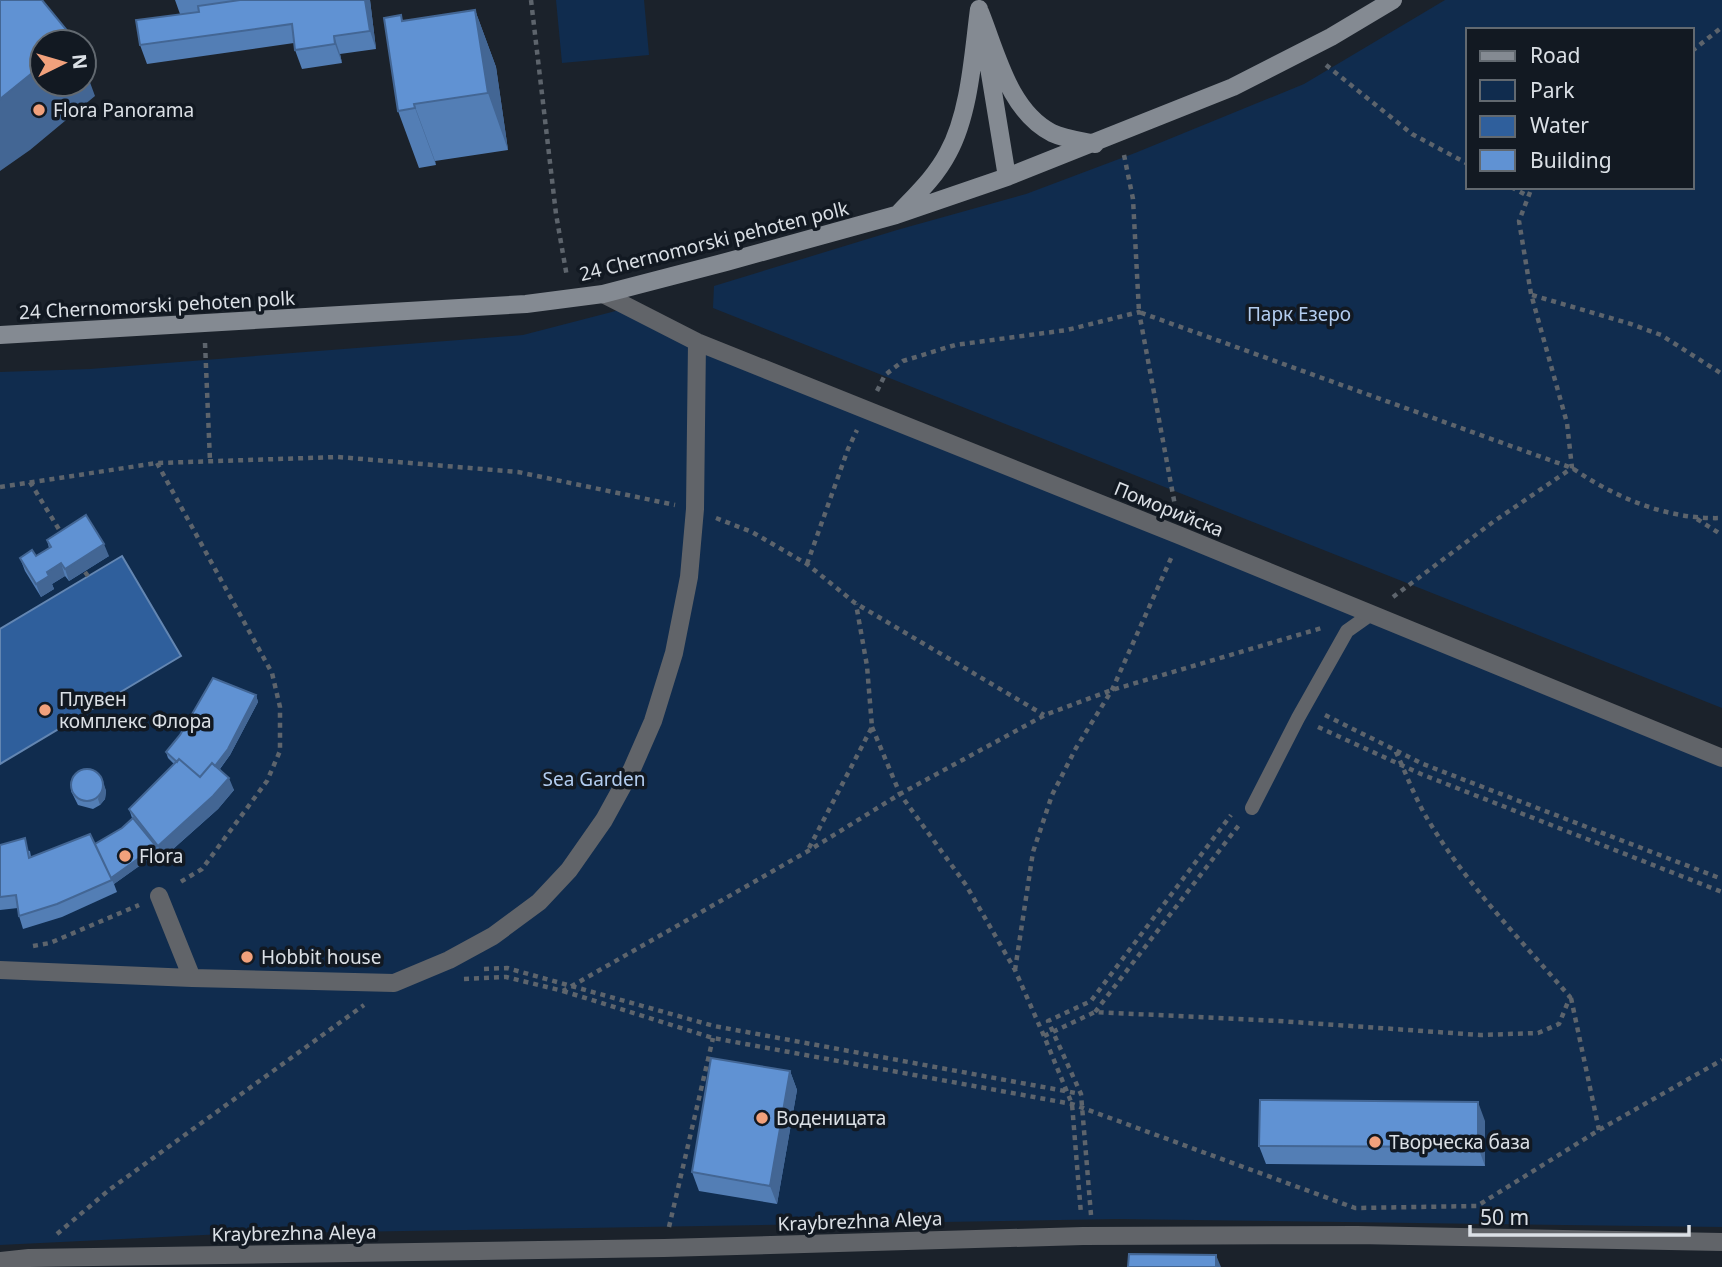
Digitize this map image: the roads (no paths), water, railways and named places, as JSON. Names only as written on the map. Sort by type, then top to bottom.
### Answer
[{"type":"main road","name":"24 Chernomorski pehoten polk","points":[[0,335],[526,304],[603,294],[896,215],[1096,144],[1233,87],[1393,0]]},
{"type":"main road","points":[[978,5],[1016,100],[1035,121],[1053,134],[1096,144]]},
{"type":"main road","points":[[978,5],[1007,177]]},
{"type":"main road","points":[[896,215],[931,180],[949,151],[969,81],[978,5]]},
{"type":"street","name":"Поморийска","points":[[603,294],[697,342],[1181,536],[1722,758]]},
{"type":"street","points":[[0,970],[394,983],[449,960],[493,936],[539,902],[569,870],[604,820],[632,769],[653,721],[674,653],[689,577],[695,509],[697,342]]},
{"type":"street","points":[[159,896],[192,978]]},
{"type":"street","name":"Kraybrezhna Aleya","points":[[0,1261],[29,1258],[664,1248],[1088,1236],[1357,1235],[1722,1242]]},
{"type":"lane","points":[[1252,808],[1347,631],[1371,614]]},
{"type":"water","name":"Плувен комплекс Флора","points":[[122,556],[181,656],[0,764],[0,629]]},
{"type":"place","name":"Flora Panorama","points":[[39,110]]},
{"type":"place","name":"Плувен комплекс Флора","points":[[45,710]]},
{"type":"place","name":"Flora","points":[[125,856]]},
{"type":"place","name":"Hobbit house","points":[[247,957]]},
{"type":"place","name":"Воденицата","points":[[762,1118]]},
{"type":"place","name":"Творческа база","points":[[1375,1142]]},
{"type":"park label","name":"Парк Езеро","points":[[1299,314]]},
{"type":"park label","name":"Sea Garden","points":[[594,779]]}]
